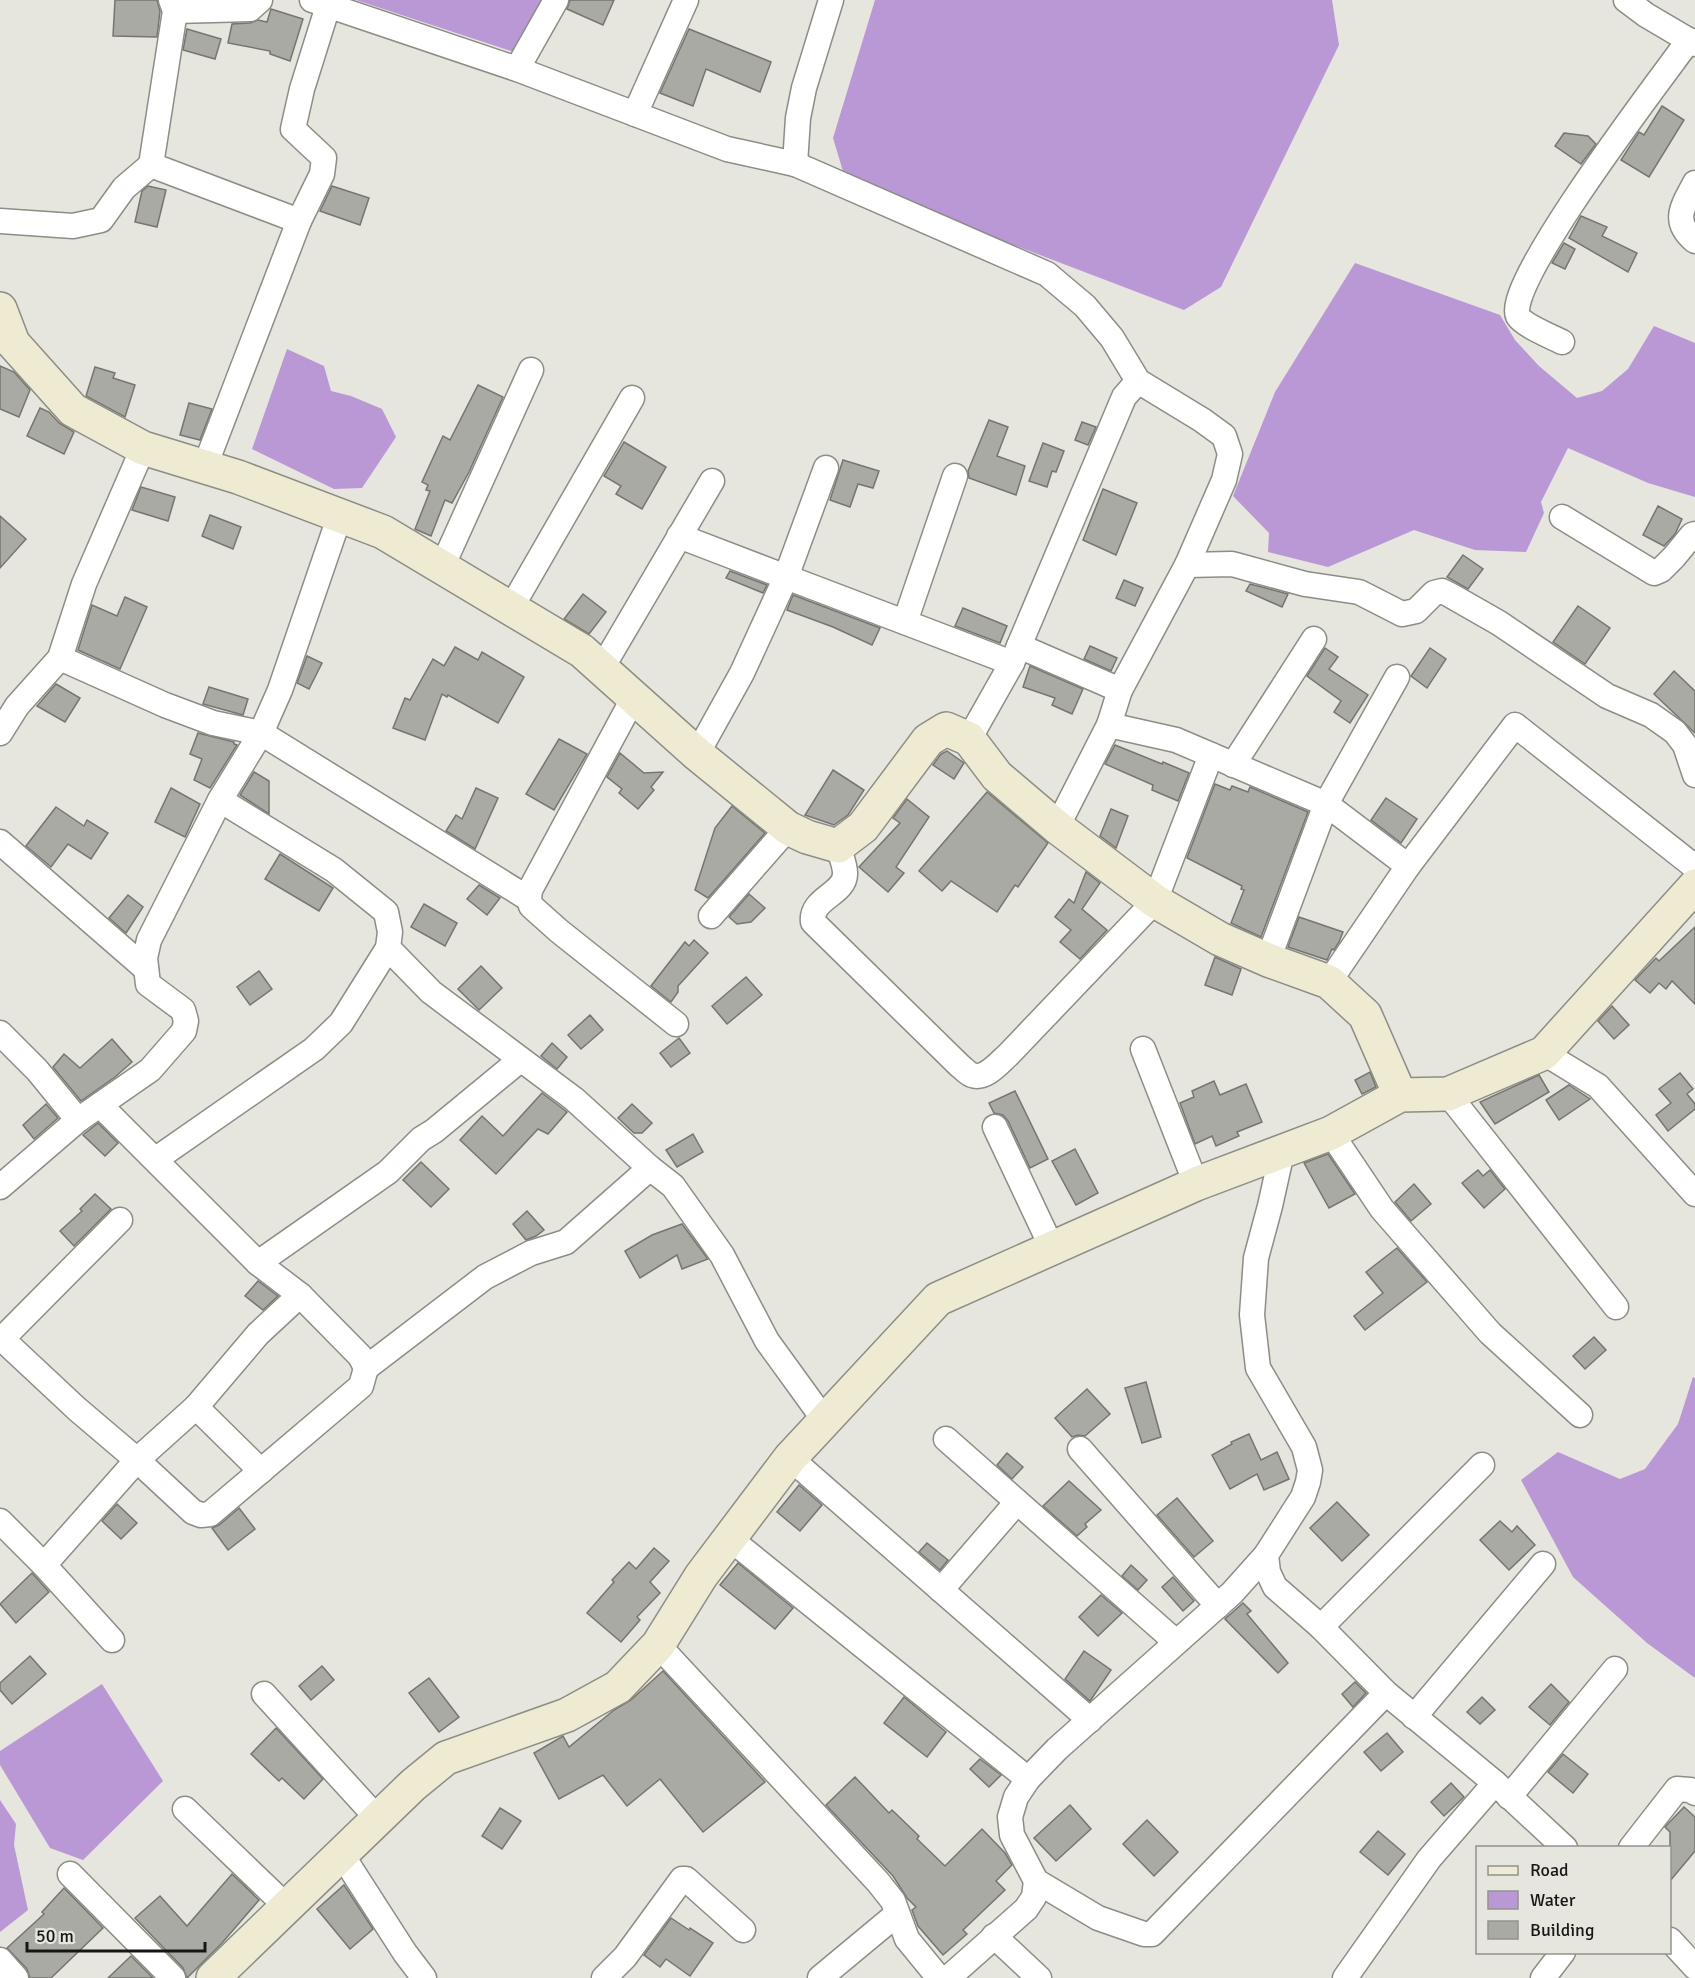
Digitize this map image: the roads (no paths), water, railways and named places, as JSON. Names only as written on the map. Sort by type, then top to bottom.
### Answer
[{"type":"street","points":[[0,220],[73,226],[101,220],[124,188],[151,165],[173,6],[250,9],[260,0]]},
{"type":"street","points":[[517,69],[556,0]]},
{"type":"street","points":[[635,114],[686,0]]},
{"type":"street","points":[[795,164],[798,118],[804,88],[831,0]]},
{"type":"street","points":[[1562,342],[1518,316],[1517,306],[1524,286],[1553,233],[1584,185],[1692,42],[1653,8],[1626,0]]},
{"type":"street","points":[[205,466],[299,221],[322,174],[324,158],[293,129],[320,3],[517,69],[727,149],[795,164],[1047,274],[1086,306],[1112,338],[1138,381],[1224,436],[1230,454],[1224,480],[1187,565],[1120,690],[1109,725],[1057,827]]},
{"type":"street","points":[[151,165],[299,221]]},
{"type":"street","points":[[1695,183],[1683,206],[1680,220],[1685,232],[1695,241]]},
{"type":"street","points":[[0,309],[13,343],[73,410],[143,448],[205,466],[382,532],[582,651],[697,754],[788,828],[807,837],[838,846]]},
{"type":"street","points":[[442,567],[531,370]]},
{"type":"street","points":[[969,739],[1015,654],[1124,397],[1138,381]]},
{"type":"street","points":[[511,608],[632,398]]},
{"type":"street","points":[[1,729],[17,706],[60,658],[84,584],[143,448]]},
{"type":"street","points":[[697,754],[742,673],[786,577],[826,468]]},
{"type":"street","points":[[905,622],[955,476]]},
{"type":"street","points":[[602,668],[712,481]]},
{"type":"street","points":[[0,1186],[78,1120],[150,1070],[184,1030],[186,1021],[183,1010],[148,984],[145,958],[149,940],[219,800],[261,734],[280,690],[340,515]]},
{"type":"street","points":[[1562,517],[1654,573],[1661,570],[1695,534]]},
{"type":"street","points":[[680,536],[905,622],[1015,654],[1120,690]]},
{"type":"street","points":[[1187,565],[1232,564],[1305,584],[1359,592],[1402,614],[1416,611],[1434,593],[1442,591],[1499,623],[1607,696],[1651,715],[1675,732],[1685,745],[1695,775]]},
{"type":"street","points":[[1233,765],[1314,639]]},
{"type":"street","points":[[60,658],[165,705],[213,723],[261,734],[529,899]]},
{"type":"street","points":[[1268,960],[1326,804],[1397,677]]},
{"type":"street","points":[[634,697],[530,890],[529,899],[531,906],[559,931],[676,1024]]},
{"type":"street","points":[[1109,725],[1176,740],[1326,804],[1408,866]]},
{"type":"street","points":[[1329,982],[1408,866],[1515,725],[1695,867]]},
{"type":"street","points":[[838,846],[863,827],[928,740],[946,729],[969,739],[997,776],[1057,827],[1155,901],[1220,939],[1268,960],[1329,982],[1365,1016],[1400,1095]]},
{"type":"street","points":[[838,846],[845,872],[844,879],[841,885],[815,908],[812,915],[813,922],[960,1066],[972,1075],[980,1076],[1008,1055],[1155,901],[1211,755]]},
{"type":"street","points":[[156,1160],[314,1049],[340,1023],[388,948],[390,932],[386,912],[334,870],[219,800]]},
{"type":"street","points":[[711,916],[788,828]]},
{"type":"street","points":[[0,842],[146,969]]},
{"type":"street","points":[[213,1978],[413,1785],[446,1758],[567,1715],[618,1687],[658,1645],[701,1576],[790,1458],[938,1299],[1196,1184],[1331,1133],[1400,1095],[1448,1094],[1544,1053],[1695,886]]},
{"type":"street","points":[[388,948],[431,992],[574,1099],[673,1186],[722,1255],[767,1341],[825,1421]]},
{"type":"street","points":[[0,1033],[37,1070],[78,1120]]},
{"type":"street","points":[[1143,1049],[1196,1184]]},
{"type":"street","points":[[1544,1053],[1598,1086],[1695,1194]]},
{"type":"street","points":[[258,1263],[388,1172],[421,1139],[434,1131],[520,1060]]},
{"type":"street","points":[[1448,1094],[1616,1307]]},
{"type":"street","points":[[100,1105],[258,1263],[300,1295],[360,1356],[366,1368]]},
{"type":"street","points":[[996,1127],[1052,1248]]},
{"type":"street","points":[[1331,1133],[1382,1209],[1490,1333],[1580,1415]]},
{"type":"street","points":[[1282,1152],[1256,1258],[1252,1315],[1258,1368],[1304,1447],[1310,1470],[1303,1497],[1266,1555],[1232,1593],[1090,1720],[1028,1779],[1016,1797],[1010,1817],[1012,1835],[1036,1881],[1098,1918],[1144,1934],[1152,1934],[1386,1693]]},
{"type":"street","points":[[120,1220],[1,1338],[193,1512],[201,1515],[210,1514],[361,1386],[366,1368],[485,1277],[531,1253],[566,1242],[650,1168]]},
{"type":"street","points":[[44,1565],[137,1460],[196,1407],[258,1334],[300,1295]]},
{"type":"street","points":[[196,1407],[261,1471]]},
{"type":"street","points":[[946,1439],[1176,1642]]},
{"type":"street","points":[[1080,1449],[1218,1606]]},
{"type":"street","points":[[790,1458],[1090,1720]]},
{"type":"street","points":[[1321,1627],[1482,1466]]},
{"type":"street","points":[[941,1590],[1017,1502]]},
{"type":"street","points":[[0,1521],[44,1565],[112,1640]]},
{"type":"street","points":[[729,1538],[1028,1779]]},
{"type":"street","points":[[1266,1555],[1268,1572],[1275,1587],[1321,1627],[1386,1693],[1502,1790],[1563,1846]]},
{"type":"street","points":[[1414,1717],[1544,1564]]},
{"type":"street","points":[[658,1645],[878,1882],[893,1901],[907,1939],[939,1978]]},
{"type":"street","points":[[1345,1978],[1429,1858],[1502,1790],[1615,1669]]},
{"type":"street","points":[[264,1694],[378,1819]]},
{"type":"street","points":[[1633,1846],[1677,1789],[1690,1790],[1695,1793]]},
{"type":"street","points":[[185,1809],[287,1907]]},
{"type":"street","points":[[342,1855],[405,1953],[424,1978]]},
{"type":"street","points":[[70,1875],[173,1978]]},
{"type":"street","points":[[604,1978],[625,1957],[682,1879],[686,1879],[743,1930]]},
{"type":"street","points":[[948,1978],[1026,1909],[1034,1896],[1036,1881]]},
{"type":"street","points":[[820,1978],[897,1914]]},
{"type":"street","points":[[994,1936],[1039,1978]]},
{"type":"street","points":[[1671,1941],[1695,1968],[1688,1978]]},
{"type":"street","points":[[1543,1978],[1562,1954]]},
{"type":"street","points":[[0,1960],[16,1978]]},
{"type":"water","points":[[356,0],[546,0],[514,52]]},
{"type":"water","points":[[875,0],[1332,0],[1339,45],[1221,287],[1184,310],[909,205],[845,178],[833,138]]},
{"type":"water","points":[[1355,263],[1500,315],[1515,340],[1539,366],[1577,398],[1602,391],[1628,369],[1654,326],[1695,343],[1695,497],[1648,483],[1568,448],[1541,502],[1544,513],[1526,552],[1475,550],[1414,530],[1328,567],[1268,552],[1269,533],[1233,496],[1275,392]]},
{"type":"water","points":[[287,349],[324,366],[331,391],[351,396],[382,409],[396,437],[362,488],[334,489],[252,449]]},
{"type":"water","points":[[1693,1377],[1695,1378],[1695,1678],[1647,1643],[1573,1577],[1521,1480],[1558,1452],[1620,1479],[1645,1469],[1678,1424]]},
{"type":"water","points":[[102,1684],[163,1781],[83,1860],[50,1848],[0,1765],[0,1751]]},
{"type":"water","points":[[0,1800],[16,1824],[14,1845],[28,1910],[0,1932]]}]
